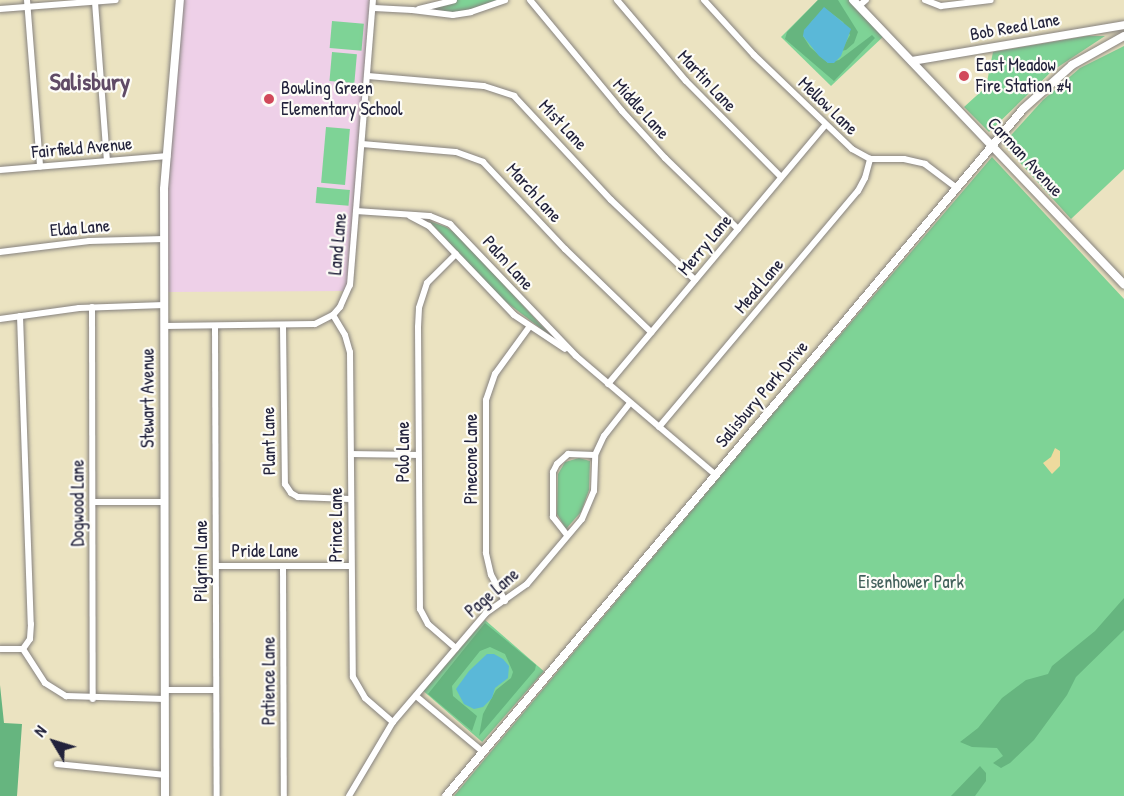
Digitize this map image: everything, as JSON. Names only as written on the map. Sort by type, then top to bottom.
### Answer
[{"type":"main road","name":"Stewart Avenue","points":[[165,796],[164,239],[167,156],[180,0]]},
{"type":"main road","name":"Carman Avenue","points":[[860,2],[912,62],[1124,285]]},
{"type":"main road","name":"Bob Reed Lane","points":[[912,62],[1124,25]]},
{"type":"main road","points":[[1104,28],[1109,35],[1109,43]]},
{"type":"main road","name":"Salisbury Park Drive","points":[[446,796],[1023,109],[1056,77],[1124,36]]},
{"type":"street","points":[[0,9],[27,3],[116,0]]},
{"type":"street","name":"Land Lane","points":[[333,315],[347,296],[350,285],[373,0]]},
{"type":"street","points":[[374,8],[412,9],[459,15],[505,0]]},
{"type":"street","name":"Middle Lane","points":[[530,0],[629,119],[738,229]]},
{"type":"street","name":"Martin Lane","points":[[617,0],[693,89],[782,177]]},
{"type":"street","name":"Mellow Lane","points":[[704,0],[754,55],[825,125],[852,149],[870,159]]},
{"type":"street","points":[[925,0],[941,6],[992,0]]},
{"type":"street","points":[[412,9],[451,1]]},
{"type":"street","points":[[95,2],[107,160]]},
{"type":"street","points":[[27,3],[40,166]]},
{"type":"street","name":"Mist Lane","points":[[368,76],[484,86],[514,96],[611,200],[694,280]]},
{"type":"street","name":"Merry Lane","points":[[608,384],[825,125]]},
{"type":"street","name":"March Lane","points":[[362,144],[456,152],[483,162],[565,249],[651,332]]},
{"type":"street","name":"Fairfield Avenue","points":[[0,170],[167,156]]},
{"type":"street","points":[[870,159],[904,159],[925,164],[957,188]]},
{"type":"street","name":"Mead Lane","points":[[659,427],[858,191],[865,178],[870,159]]},
{"type":"street","name":"Palm Lane","points":[[356,211],[438,218],[459,231],[576,356],[716,475]]},
{"type":"street","name":"Palm Lane","points":[[405,214],[429,226],[498,301],[530,326],[576,356]]},
{"type":"street","name":"Elda Lane","points":[[0,252],[89,241],[164,239]]},
{"type":"street","name":"Polo Lane","points":[[456,254],[428,284],[419,308],[418,454],[420,609],[428,624],[456,648]]},
{"type":"street","points":[[0,319],[92,307],[164,305]]},
{"type":"street","name":"Dogwood Lane","points":[[92,307],[93,699]]},
{"type":"street","points":[[164,326],[315,324],[333,315]]},
{"type":"street","name":"Prince Lane","points":[[333,315],[348,342],[353,677],[365,698],[393,722]]},
{"type":"street","points":[[20,316],[31,624],[30,639],[23,649]]},
{"type":"street","name":"Pilgrim Lane","points":[[215,326],[217,796]]},
{"type":"street","name":"Plant Lane","points":[[283,326],[285,484],[298,498],[350,499]]},
{"type":"street","name":"Pinecone Lane","points":[[504,601],[491,575],[486,553],[486,400],[495,374],[530,326]]},
{"type":"street","name":"Page Lane","points":[[349,796],[393,722],[486,613],[527,584],[590,506],[594,491],[595,455],[604,436],[630,403]]},
{"type":"street","points":[[351,454],[418,454]]},
{"type":"street","points":[[567,535],[553,517],[553,472],[556,464],[568,454],[595,455]]},
{"type":"street","points":[[93,502],[164,502]]},
{"type":"street","name":"Pride Lane","points":[[216,566],[351,566]]},
{"type":"street","name":"Patience Lane","points":[[283,566],[284,796]]},
{"type":"street","points":[[0,649],[23,649]]},
{"type":"street","points":[[23,649],[38,674],[54,689],[75,698],[165,695],[216,690]]},
{"type":"street","points":[[416,696],[483,752]]},
{"type":"street","points":[[57,764],[165,775]]},
{"type":"shaded area","name":"Bowling Green Elementary School","points":[[181,0],[371,0],[347,291],[166,292],[166,190]]},
{"type":"green space","points":[[456,0],[502,0],[460,13],[418,10]]},
{"type":"green space","points":[[818,0],[853,0],[886,34],[831,86],[781,37]]},
{"type":"green space","points":[[818,0],[838,0],[858,32],[854,43],[841,51],[850,35],[843,22],[827,10],[812,21],[803,36],[810,47],[828,63],[839,60],[872,35],[875,38],[834,81],[785,39],[787,32]]},
{"type":"green space","points":[[332,21],[364,24],[362,51],[330,48]]},
{"type":"green space","points":[[1087,36],[1105,36],[1052,71],[989,132],[964,107],[986,87],[993,52]]},
{"type":"green space","points":[[1124,46],[1124,169],[1071,219],[1003,144],[1043,100],[1080,68]]},
{"type":"green space","points":[[332,52],[357,54],[354,83],[329,81]]},
{"type":"green space","points":[[326,127],[350,129],[345,185],[321,183]]},
{"type":"green space","name":"Eisenhower Park","points":[[992,157],[1124,299],[1124,796],[454,796],[749,442]]},
{"type":"green space","points":[[317,187],[350,190],[348,206],[316,203]]},
{"type":"green space","points":[[429,221],[457,234],[551,336],[502,299]]},
{"type":"green space","points":[[579,458],[590,461],[589,490],[581,512],[566,529],[557,514],[558,474],[565,462]]},
{"type":"green space","points":[[1124,598],[1124,630],[1076,677],[1067,695],[1034,740],[1010,763],[1001,768],[993,763],[1003,756],[997,748],[972,747],[960,742],[978,728],[1002,698],[1026,680],[1048,674],[1052,666],[1095,631]]},
{"type":"green space","points":[[485,620],[544,671],[482,742],[423,691]]},
{"type":"green space","points":[[485,623],[536,665],[535,670],[479,736],[483,714],[496,690],[511,678],[513,672],[505,654],[490,647],[480,651],[452,686],[453,696],[477,716],[472,731],[428,694]]},
{"type":"green space","points":[[0,685],[4,723],[22,724],[17,796],[0,796]]},
{"type":"green space","points":[[980,766],[986,773],[986,781],[975,796],[951,796]]},
{"type":"sand","points":[[1055,448],[1060,451],[1060,466],[1052,474],[1043,463],[1051,457]]},
{"type":"water","points":[[824,7],[851,29],[841,56],[834,63],[828,63],[819,56],[803,36],[804,30]]},
{"type":"water","points":[[487,654],[494,654],[503,659],[509,666],[508,678],[495,688],[492,698],[483,707],[474,709],[464,704],[456,689],[469,671]]},
{"type":"place","name":"East Meadow Fire Station #4","points":[[964,76]]},
{"type":"place","name":"Bowling Green Elementary School","points":[[269,99]]},
{"type":"district","name":"Salisbury","points":[[90,82]]}]
